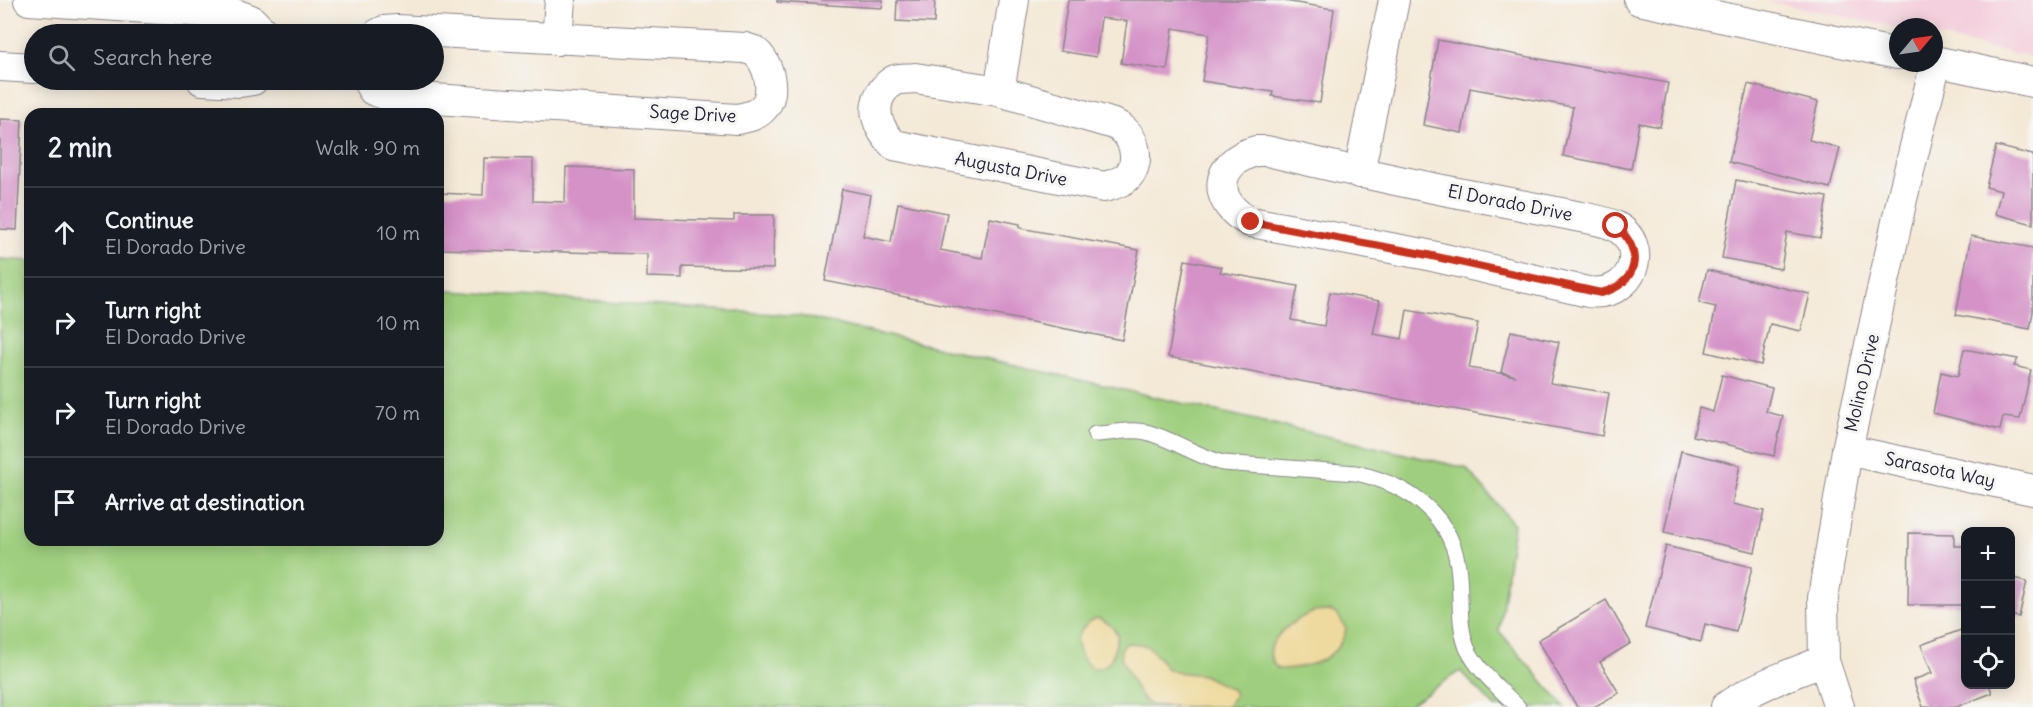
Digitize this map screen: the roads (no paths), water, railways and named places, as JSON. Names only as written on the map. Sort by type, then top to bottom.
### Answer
[{"type":"street","points":[[29,0],[235,14],[255,24]]},
{"type":"street","points":[[557,39],[560,0]]},
{"type":"street","points":[[999,91],[1014,0]]},
{"type":"street","points":[[1359,173],[1394,0]]},
{"type":"street","points":[[1640,0],[1889,52]]},
{"type":"street","name":"Sage Drive","points":[[373,90],[390,96],[737,118],[754,115],[766,107],[770,94],[769,78],[764,65],[755,52],[745,48],[444,33]]},
{"type":"street","points":[[1943,63],[2033,82]]},
{"type":"street","points":[[0,66],[24,67]]},
{"type":"street","name":"Molino Drive","points":[[1839,707],[1824,661],[1823,598],[1847,450],[1932,72]]},
{"type":"street","name":"Augusta Drive","points":[[915,78],[999,91],[1107,122],[1120,128],[1131,140],[1135,152],[1134,163],[1128,176],[1116,184],[1104,187],[894,145],[885,136],[877,121],[876,106],[879,96],[896,79],[915,78]]},
{"type":"street","name":"El Dorado Drive","points":[[1256,150],[1359,173],[1616,226],[1627,235],[1633,247],[1634,262],[1630,274],[1623,284],[1613,290],[1601,293],[1588,292],[1423,254],[1251,222],[1239,216],[1229,206],[1222,192],[1222,178],[1227,167],[1246,153],[1256,150]]},
{"type":"street","name":"Sarasota Way","points":[[1847,450],[2033,490]]},
{"type":"street","points":[[1726,707],[1741,696],[1824,661]]},
{"type":"lane","points":[[1095,434],[1111,434],[1130,430],[1147,433],[1204,458],[1223,463],[1356,473],[1375,477],[1418,500],[1435,514],[1454,548],[1460,573],[1462,630],[1467,647],[1475,662],[1518,707]]}]
